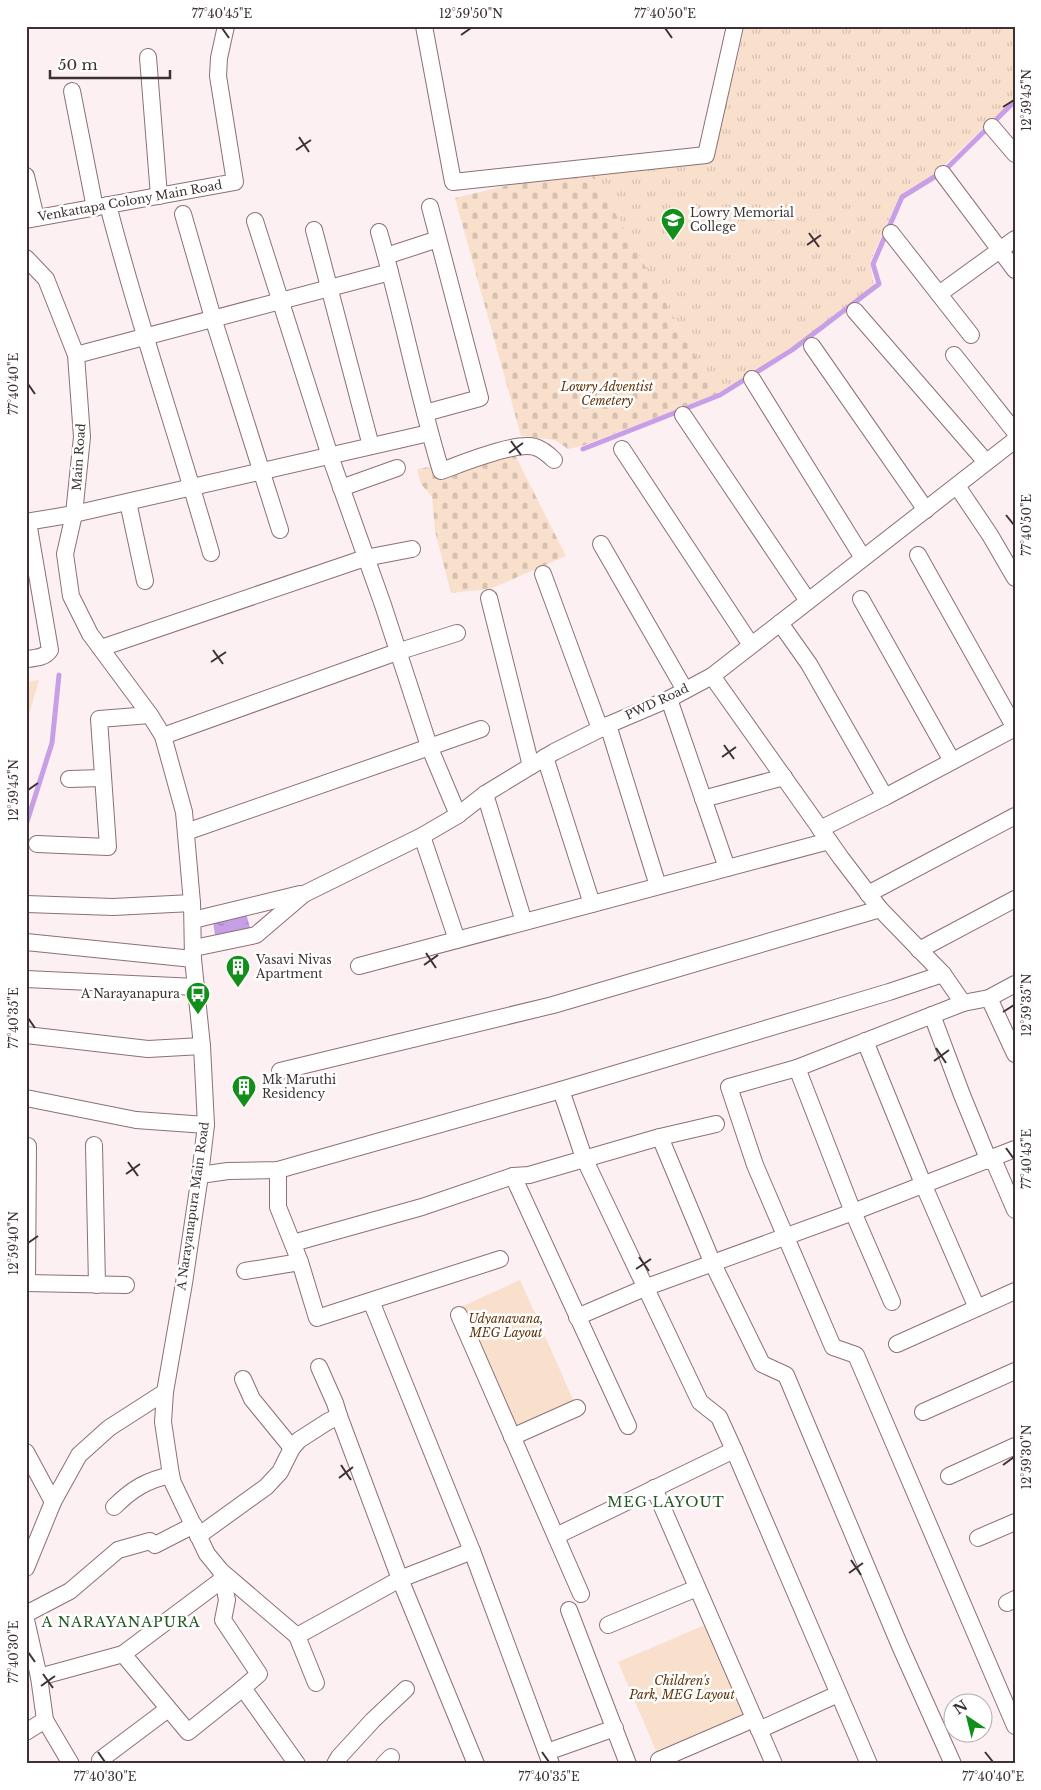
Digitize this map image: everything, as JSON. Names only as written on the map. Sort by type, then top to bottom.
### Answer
[{"type":"street","name":"Venkattapa Colony Main Road","points":[[31,219],[235,182],[218,76],[219,58],[226,26]]},
{"type":"street","points":[[424,26],[453,182],[706,155],[735,26]]},
{"type":"street","points":[[148,57],[159,196]]},
{"type":"street","points":[[72,91],[101,206],[146,336],[211,553]]},
{"type":"street","points":[[992,128],[1015,154]]},
{"type":"street","points":[[943,174],[1015,270]]},
{"type":"street","points":[[26,176],[31,219]]},
{"type":"street","points":[[425,413],[480,398],[430,207]]},
{"type":"street","points":[[183,214],[213,318],[280,530]]},
{"type":"street","points":[[255,221],[330,456],[428,746],[458,815]]},
{"type":"street","points":[[314,230],[371,446]]},
{"type":"street","points":[[379,232],[429,433],[441,471],[521,446],[535,447],[554,460]]},
{"type":"street","points":[[891,232],[971,335]]},
{"type":"street","points":[[386,256],[438,239]]},
{"type":"street","points":[[939,294],[1015,239]]},
{"type":"street","name":"Main Road","points":[[26,258],[46,280],[76,355],[82,437],[74,514],[65,554],[72,596],[90,634]]},
{"type":"street","points":[[76,355],[390,272]]},
{"type":"street","points":[[856,311],[986,462]]},
{"type":"street","points":[[812,346],[926,510]]},
{"type":"street","points":[[954,355],[1015,432]]},
{"type":"street","points":[[752,379],[863,558]]},
{"type":"street","points":[[683,415],[808,601]]},
{"type":"street","points":[[26,659],[41,657],[50,650],[27,522],[74,514],[429,433]]},
{"type":"street","name":"PWD Road","points":[[26,942],[194,954],[256,935],[304,894],[422,836],[458,815],[485,794],[545,757],[712,676],[1015,440]]},
{"type":"street","points":[[622,448],[751,645]]},
{"type":"street","points":[[341,488],[397,468]]},
{"type":"street","points":[[957,486],[990,535],[1015,578]]},
{"type":"street","points":[[128,502],[145,582]]},
{"type":"street","points":[[602,544],[685,690]]},
{"type":"street","points":[[101,648],[365,558],[412,549]]},
{"type":"street","points":[[359,966],[727,868],[825,835],[885,797],[1015,728],[918,555]]},
{"type":"street","points":[[543,574],[604,727],[658,886]]},
{"type":"street","points":[[489,598],[531,766]]},
{"type":"street","points":[[861,599],[952,761]]},
{"type":"street","points":[[780,623],[809,664],[885,797]]},
{"type":"street","points":[[162,736],[397,652],[457,633]]},
{"type":"street","name":"A Narayanapura Main Road","points":[[90,634],[150,715],[162,736],[184,812],[186,832],[206,1125],[200,1175],[165,1392],[163,1422],[171,1475],[207,1554],[222,1575],[297,1636]]},
{"type":"street","points":[[712,676],[868,894],[880,909],[943,974],[963,1003]]},
{"type":"street","points":[[669,698],[727,868]]},
{"type":"street","points":[[37,844],[108,847],[99,719],[150,715]]},
{"type":"street","points":[[186,832],[481,729]]},
{"type":"street","points":[[545,757],[592,904]]},
{"type":"street","points":[[703,799],[784,777]]},
{"type":"street","points":[[70,779],[103,778]]},
{"type":"street","points":[[485,794],[524,922]]},
{"type":"street","points":[[868,894],[1015,816]]},
{"type":"street","points":[[422,836],[457,940]]},
{"type":"street","points":[[193,920],[304,894]]},
{"type":"street","points":[[919,950],[1015,899]]},
{"type":"street","points":[[26,904],[113,907],[192,903]]},
{"type":"street","points":[[280,1071],[553,1004],[880,909]]},
{"type":"street","points":[[200,1175],[228,1171],[278,1170],[561,1090],[898,990],[943,974]]},
{"type":"street","points":[[26,979],[196,987]]},
{"type":"street","points":[[1015,984],[989,998],[963,1003],[798,1068],[729,1087],[755,1165],[833,1347],[856,1355],[1015,1726]]},
{"type":"street","points":[[989,998],[1015,1054]]},
{"type":"street","points":[[932,1015],[962,1095],[1015,1210]]},
{"type":"street","points":[[26,1035],[148,1049],[202,1046]]},
{"type":"street","points":[[865,1042],[924,1186],[977,1308]]},
{"type":"street","points":[[798,1068],[853,1212],[892,1302]]},
{"type":"street","points":[[561,1090],[584,1158],[700,1402],[719,1417],[869,1764]]},
{"type":"street","points":[[26,1098],[136,1120],[206,1125]]},
{"type":"street","points":[[294,1244],[422,1207],[513,1176],[528,1175],[660,1137],[716,1124]]},
{"type":"street","points":[[660,1137],[713,1264],[762,1364],[786,1375],[900,1646],[953,1764]]},
{"type":"street","points":[[94,1145],[97,1285]]},
{"type":"street","points":[[28,1146],[27,1282],[126,1285]]},
{"type":"street","points":[[577,1317],[646,1287],[924,1186],[1015,1150]]},
{"type":"street","points":[[278,1170],[278,1207],[294,1244],[317,1318],[500,1259]]},
{"type":"street","points":[[513,1176],[628,1426]]},
{"type":"street","points":[[244,1271],[300,1262]]},
{"type":"street","points":[[897,1344],[1015,1291]]},
{"type":"street","points":[[371,1301],[472,1551],[549,1758],[615,1728]]},
{"type":"street","points":[[459,1315],[581,1594]]},
{"type":"street","points":[[319,1367],[400,1579],[476,1764]]},
{"type":"street","points":[[923,1412],[1015,1371]]},
{"type":"street","points":[[244,1379],[252,1399],[292,1448]]},
{"type":"street","points":[[26,1568],[53,1502],[79,1455],[109,1428],[165,1392]]},
{"type":"street","points":[[512,1436],[577,1408]]},
{"type":"street","points":[[26,1614],[70,1591],[118,1550],[150,1541],[155,1545],[196,1530],[266,1487],[280,1472],[292,1448],[299,1440],[339,1416]]},
{"type":"street","points":[[948,1476],[1015,1446]]},
{"type":"street","points":[[556,1536],[734,1450]]},
{"type":"street","points":[[26,1452],[53,1502]]},
{"type":"street","points":[[114,1506],[130,1492],[154,1478],[171,1475]]},
{"type":"street","points":[[654,1488],[774,1764]]},
{"type":"street","points":[[978,1538],[1015,1522]]},
{"type":"street","points":[[316,1683],[297,1636],[400,1579],[472,1551]]},
{"type":"street","points":[[39,1677],[123,1654],[222,1575],[227,1600],[223,1620],[259,1674],[188,1732],[123,1654]]},
{"type":"street","points":[[608,1625],[697,1588]]},
{"type":"street","points":[[569,1610],[628,1764]]},
{"type":"street","points":[[26,1620],[39,1677],[45,1720],[71,1764]]},
{"type":"street","points":[[243,1688],[297,1764]]},
{"type":"street","points":[[335,1764],[339,1757],[373,1720],[406,1689]]},
{"type":"street","points":[[659,1760],[838,1694]]},
{"type":"street","points":[[100,1764],[102,1762],[100,1760],[168,1709]]},
{"type":"street","points":[[26,1732],[45,1720]]},
{"type":"green space","points":[[745,26],[1015,26],[1015,98],[934,175],[900,195],[870,262],[874,286],[790,349],[717,394],[591,170],[712,161]]},
{"type":"green space","name":"Lowry Adventist Cemetery","points":[[591,170],[717,394],[582,446],[568,449],[555,440],[521,436],[455,198],[505,186]]},
{"type":"green space","points":[[515,455],[566,556],[490,589],[451,593],[435,531],[432,497],[421,484],[417,469],[435,466],[442,477]]},
{"type":"green space","points":[[39,680],[26,725],[26,682]]},
{"type":"green space","name":"Udyanavana, MEG Layout","points":[[520,1280],[575,1404],[518,1430],[463,1306]]},
{"type":"green space","name":"Children's Park, MEG Layout","points":[[707,1624],[745,1715],[657,1753],[618,1662]]},
{"type":"water","points":[[245,910],[251,931],[215,935],[213,921]]},
{"type":"waterway","points":[[583,449],[720,395],[792,350],[879,284],[873,264],[902,197],[944,171],[1015,101]]},
{"type":"waterway","points":[[26,825],[52,743],[59,675]]},
{"type":"place","name":"Lowry Memorial College","points":[[673,241]]},
{"type":"place","name":"Vasavi Nivas Apartment","points":[[238,988]]},
{"type":"place","name":"A Narayanapura","points":[[198,1015]]},
{"type":"place","name":"Mk Maruthi Residency","points":[[244,1108]]},
{"type":"district","name":"MEG LAYOUT","points":[[666,1502]]},
{"type":"district","name":"A NARAYANAPURA","points":[[121,1622]]}]
